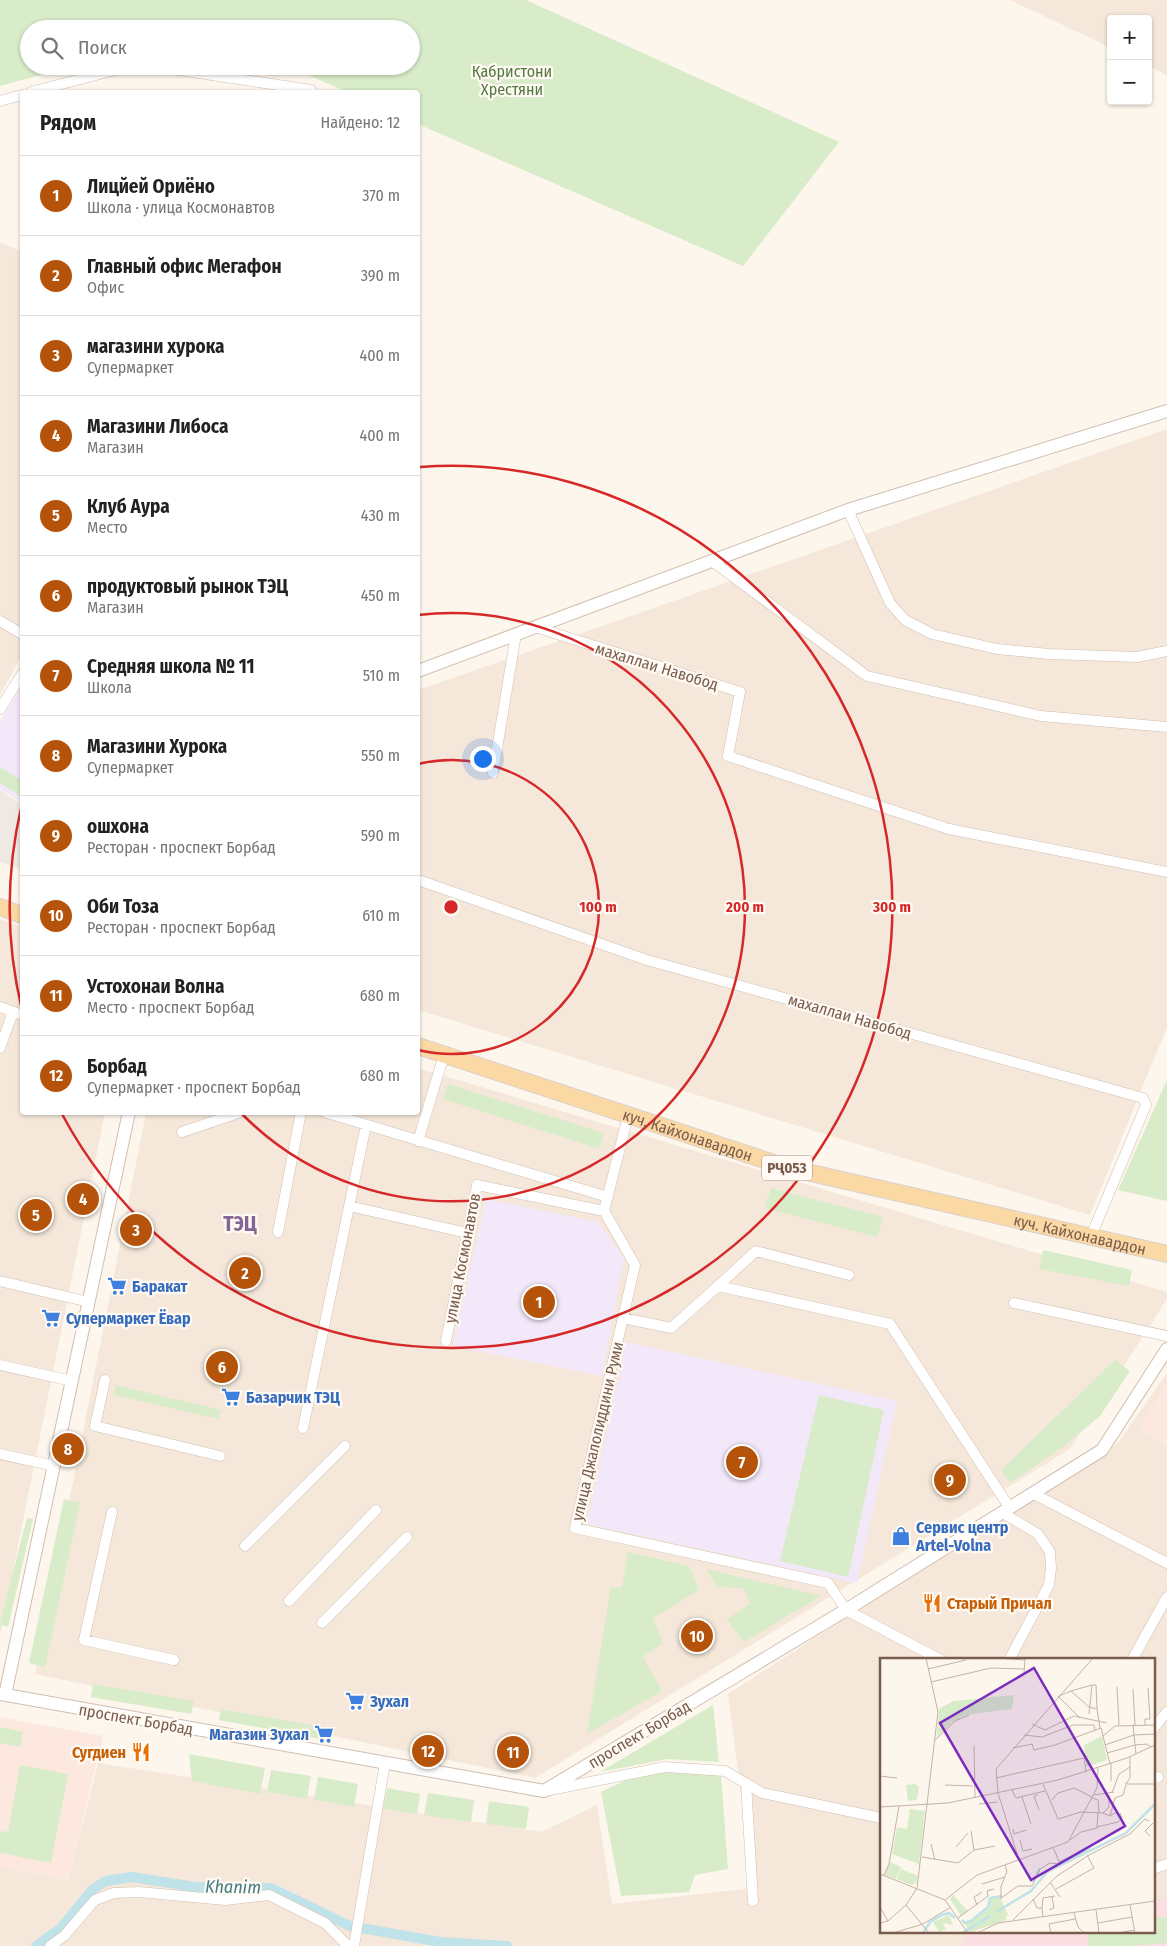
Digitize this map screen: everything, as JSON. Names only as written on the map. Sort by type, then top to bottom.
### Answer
[{"type":"main road","points":[[0,907],[20,914]]},
{"type":"main road","name":"куч. Кайхонавардон","points":[[420,1047],[789,1168],[1167,1254]]},
{"type":"street","points":[[39,90],[96,75]]},
{"type":"street","points":[[212,75],[311,90]]},
{"type":"street","points":[[0,100],[20,95]]},
{"type":"street","points":[[420,671],[848,510],[1167,411]]},
{"type":"street","points":[[848,510],[890,603],[905,620],[932,634],[997,649],[1050,654],[1137,657],[1167,651]]},
{"type":"street","points":[[712,561],[867,676],[1041,716],[1167,727]]},
{"type":"street","points":[[0,621],[20,633]]},
{"type":"street","name":"махаллаи Навобод","points":[[535,627],[740,692],[728,756],[949,829],[1167,872]]},
{"type":"street","points":[[493,774],[516,634]]},
{"type":"street","points":[[0,709],[20,677]]},
{"type":"street","name":"махаллаи Навобод","points":[[420,881],[647,960],[1143,1098],[1146,1105],[1091,1236]]},
{"type":"street","points":[[0,1007],[18,1013],[0,1048]]},
{"type":"street","points":[[418,1141],[444,1055]]},
{"type":"street","points":[[2,1695],[54,1466],[128,1115]]},
{"type":"street","points":[[182,1132],[232,1115]]},
{"type":"street","points":[[278,1232],[300,1115]]},
{"type":"street","points":[[334,1115],[608,1197]]},
{"type":"street","points":[[604,1210],[628,1116]]},
{"type":"street","points":[[303,1428],[366,1125]]},
{"type":"street","name":"улица Космонавтов","points":[[446,1342],[477,1185],[604,1210]]},
{"type":"street","points":[[349,1206],[467,1234]]},
{"type":"street","name":"улица Джалолиддини Руми","points":[[604,1210],[635,1265],[575,1528],[828,1583],[846,1610]]},
{"type":"street","points":[[623,1318],[671,1328],[756,1251],[849,1275]]},
{"type":"street","points":[[0,1281],[89,1302]]},
{"type":"street","points":[[718,1286],[890,1324],[1005,1510],[1038,1534],[1050,1552],[1049,1585],[1010,1658]]},
{"type":"street","points":[[1014,1303],[1167,1336]]},
{"type":"street","name":"проспект Борбад","points":[[2,1695],[544,1791],[846,1610],[1102,1450],[1167,1349]]},
{"type":"street","points":[[0,1365],[72,1382]]},
{"type":"street","points":[[105,1380],[95,1426],[220,1456]]},
{"type":"street","points":[[244,1546],[345,1446]]},
{"type":"street","points":[[0,1454],[54,1466]]},
{"type":"street","points":[[1032,1493],[1167,1563]]},
{"type":"street","points":[[289,1602],[376,1510]]},
{"type":"street","points":[[112,1512],[84,1640],[174,1660]]},
{"type":"street","points":[[322,1623],[407,1537]]},
{"type":"street","points":[[1133,1658],[1167,1597]]},
{"type":"street","points":[[846,1610],[937,1658]]},
{"type":"street","points":[[1154,1728],[1167,1712]]},
{"type":"street","points":[[50,1946],[64,1936],[95,1900],[114,1893],[139,1892],[225,1900],[268,1895],[324,1923],[352,1944],[359,1918],[385,1763]]},
{"type":"street","points":[[544,1791],[666,1767],[725,1771],[762,1793],[880,1818]]},
{"type":"street","points":[[746,1783],[753,1901]]},
{"type":"street","points":[[1154,1869],[1167,1864]]},
{"type":"shaded area","points":[[1010,0],[1167,0],[1167,75],[1152,68],[1152,15],[1107,15],[1107,46]]},
{"type":"shaded area","points":[[0,242],[20,251],[20,659],[0,695]]},
{"type":"shaded area","points":[[1167,429],[1167,1027],[1090,1215],[420,1011],[420,689]]},
{"type":"shaded area","points":[[20,689],[20,802],[0,789],[0,721]]},
{"type":"shaded area","points":[[0,790],[20,804],[20,869],[0,862]]},
{"type":"shaded area","points":[[0,919],[20,926],[20,1115],[105,1115],[0,1635]]},
{"type":"shaded area","points":[[420,1069],[1167,1292],[1167,1299],[1070,1449],[535,1778],[35,1674],[146,1115],[420,1115]]},
{"type":"shaded area","points":[[486,1199],[598,1222],[624,1258],[602,1376],[453,1346]]},
{"type":"shaded area","points":[[626,1342],[897,1401],[857,1583],[587,1524]]},
{"type":"shaded area","points":[[1167,1373],[1167,1925],[1145,1946],[0,1946],[0,1866],[68,1880],[98,1763],[541,1832],[597,1805],[612,1904],[753,1888],[728,1694],[1118,1443]]},
{"type":"shaded area","points":[[1167,1381],[1167,1447],[1140,1429]]},
{"type":"shaded area","points":[[0,1717],[103,1736],[68,1880],[0,1866]]},
{"type":"shaded area","points":[[1167,1898],[1167,1946],[962,1946],[964,1934],[1154,1934],[1154,1901]]},
{"type":"green space","name":"Қабристони Хрестяни","points":[[0,0],[526,0],[839,142],[743,266],[420,125],[420,90],[342,90],[308,75],[420,75],[420,20],[20,20],[20,75],[41,75],[0,86]]},
{"type":"green space","points":[[0,767],[20,780],[20,796],[0,783]]},
{"type":"green space","points":[[1167,1080],[1167,1201],[1118,1190]]},
{"type":"green space","points":[[448,1084],[604,1133],[599,1149],[443,1099]]},
{"type":"green space","points":[[771,1188],[883,1217],[877,1237],[765,1208]]},
{"type":"green space","points":[[1043,1250],[1132,1270],[1129,1286],[1039,1269]]},
{"type":"green space","points":[[1115,1360],[1130,1371],[1100,1416],[1064,1446],[1010,1483],[1001,1470]]},
{"type":"green space","points":[[116,1385],[221,1410],[219,1419],[114,1395]]},
{"type":"green space","points":[[819,1395],[884,1410],[848,1577],[780,1561]]},
{"type":"green space","points":[[64,1499],[80,1503],[45,1667],[29,1663]]},
{"type":"green space","points":[[27,1518],[33,1519],[8,1627],[0,1625],[0,1622]]},
{"type":"green space","points":[[628,1552],[689,1566],[699,1590],[653,1618],[663,1643],[643,1657],[662,1691],[587,1734],[611,1587],[622,1587]]},
{"type":"green space","points":[[707,1569],[821,1596],[744,1642],[727,1620],[750,1603],[743,1588],[717,1587]]},
{"type":"green space","points":[[93,1684],[194,1701],[191,1714],[91,1697]]},
{"type":"green space","points":[[713,1705],[719,1762],[668,1759],[600,1772]]},
{"type":"green space","points":[[221,1709],[333,1729],[331,1741],[219,1720]]},
{"type":"green space","points":[[0,1727],[23,1732],[20,1747],[0,1743]]},
{"type":"green space","points":[[189,1754],[265,1768],[260,1794],[192,1781]]},
{"type":"green space","points":[[20,1765],[68,1774],[51,1863],[0,1853],[0,1831],[8,1832]]},
{"type":"green space","points":[[271,1770],[311,1776],[307,1799],[267,1792]]},
{"type":"green space","points":[[663,1772],[721,1774],[728,1869],[695,1875],[689,1892],[621,1896],[601,1792],[624,1781]]},
{"type":"green space","points":[[318,1777],[358,1784],[354,1807],[314,1800]]},
{"type":"green space","points":[[387,1788],[420,1794],[417,1814],[383,1809]]},
{"type":"green space","points":[[428,1793],[474,1800],[471,1822],[424,1815]]},
{"type":"green space","points":[[489,1801],[529,1807],[526,1829],[486,1824]]},
{"type":"green space","points":[[1154,1917],[1167,1917],[1167,1943],[1089,1946],[1088,1934],[1154,1934]]},
{"type":"waterway","name":"Khanim","points":[[36,1946],[61,1928],[93,1889],[106,1881],[132,1877],[195,1887],[271,1888],[350,1926],[440,1942],[507,1946]]},
{"type":"place","name":"Магазини Либоса","points":[[83,1199]]},
{"type":"place","name":"Клуб Аура","points":[[36,1215]]},
{"type":"place","name":"магазини хурока","points":[[136,1230]]},
{"type":"place","name":"Главный офис Мегафон","points":[[245,1273]]},
{"type":"place","name":"Баракат","points":[[117,1286]]},
{"type":"place","name":"Лицйей Ориёно","points":[[539,1302]]},
{"type":"place","name":"Супермаркет Ёвар","points":[[51,1318]]},
{"type":"place","name":"продуктовый рынок ТЭЦ","points":[[222,1367]]},
{"type":"place","name":"Базарчик ТЭЦ","points":[[231,1397]]},
{"type":"place","name":"Магазини Хурока","points":[[68,1449]]},
{"type":"place","name":"Средняя школа № 11","points":[[742,1462]]},
{"type":"place","name":"ошхона","points":[[950,1480]]},
{"type":"place","name":"Сервис центр Artel-Volna","points":[[901,1536]]},
{"type":"place","name":"Старый Причал","points":[[932,1603]]},
{"type":"place","name":"Оби Тоза","points":[[697,1636]]},
{"type":"place","name":"Зухал","points":[[355,1701]]},
{"type":"place","name":"Магазин Зухал","points":[[324,1734]]},
{"type":"place","name":"Борбад","points":[[428,1751]]},
{"type":"place","name":"Сугдиен","points":[[141,1752]]},
{"type":"place","name":"Устохонаи Волна","points":[[513,1752]]},
{"type":"district","name":"ТЭЦ","points":[[240,1224]]}]
